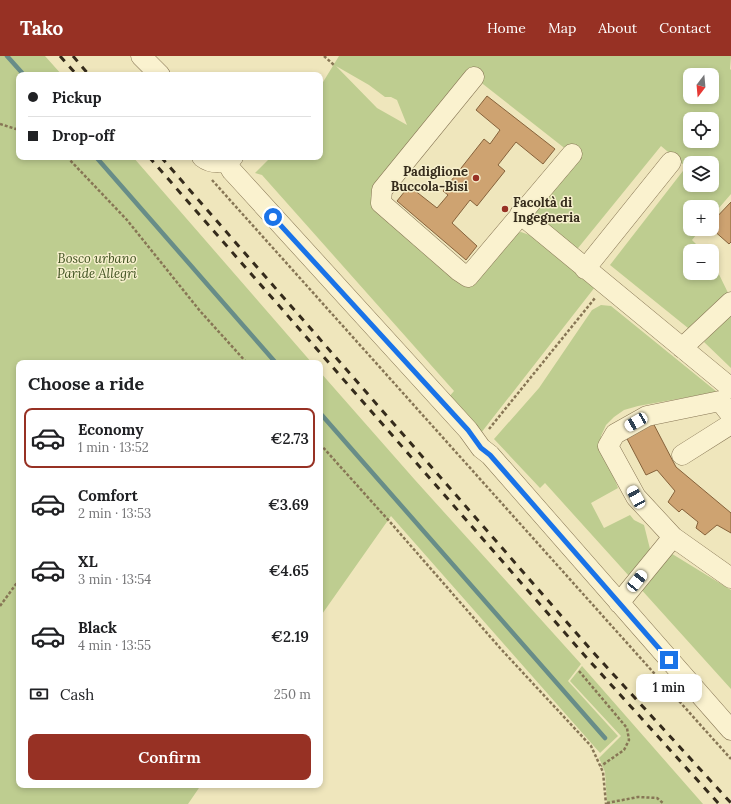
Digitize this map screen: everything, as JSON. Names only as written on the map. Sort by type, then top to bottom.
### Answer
[{"type":"street","points":[[141,56],[157,72]]},
{"type":"street","points":[[474,77],[382,190],[381,202],[459,271],[468,277],[572,154]]},
{"type":"street","points":[[209,160],[214,162],[225,160]]},
{"type":"street","points":[[230,160],[232,171],[468,430],[477,443],[527,497],[731,730]]},
{"type":"street","points":[[585,269],[671,162]]},
{"type":"street","points":[[520,214],[731,388]]},
{"type":"street","points":[[682,348],[731,302]]},
{"type":"street","points":[[731,415],[720,401],[647,416],[615,434],[608,446],[636,497],[674,537],[731,578]]},
{"type":"street","points":[[682,454],[731,424]]},
{"type":"street","points":[[619,603],[674,537]]},
{"type":"path","points":[[324,56],[334,65]]},
{"type":"path","points":[[0,124],[16,129]]},
{"type":"path","points":[[70,160],[127,220],[200,311],[244,360]]},
{"type":"path","points":[[210,178],[731,759]]},
{"type":"path","points":[[477,443],[605,285]]},
{"type":"path","points":[[323,447],[500,648],[591,746],[603,772],[607,804],[638,797],[657,798],[664,804]]},
{"type":"path","points":[[0,606],[16,584]]},
{"type":"path","points":[[579,671],[627,728],[629,740],[624,750],[600,766]]},
{"type":"green space","name":"Bosco urbano Paride Allegri","points":[[0,56],[45,56],[59,72],[16,72],[16,160],[136,160],[309,360],[16,360],[16,788],[199,788],[188,804],[0,804]]},
{"type":"green space","points":[[339,56],[731,56],[731,194],[719,208],[719,200],[683,200],[683,236],[695,236],[692,240],[696,244],[683,244],[683,280],[719,280],[719,274],[731,299],[731,309],[688,328],[610,265],[683,171],[683,192],[719,192],[719,156],[683,156],[683,164],[661,146],[574,253],[538,220],[535,213],[572,154],[474,77],[375,189],[463,282],[510,235],[521,232],[535,237],[556,257],[567,263],[595,287],[481,433],[448,398],[454,391],[262,175],[255,173],[268,160],[323,160],[323,82]],"holes":[[[336,66],[369,85],[385,97],[391,97],[397,100],[407,125],[377,108]]]},
{"type":"green space","points":[[601,305],[611,306],[717,392],[638,406],[624,410],[606,425],[601,436],[602,447],[618,488],[591,503],[604,528],[630,515],[634,520],[644,525],[650,549],[629,576],[545,483],[540,488],[494,439],[539,388],[592,310]]},
{"type":"green space","points":[[731,313],[731,368],[704,342]]},
{"type":"green space","points":[[323,375],[581,664],[568,681],[618,736],[600,753],[391,516],[323,613]]},
{"type":"green space","points":[[669,552],[731,590],[731,689],[639,587]]},
{"type":"green space","points":[[582,666],[703,804],[607,804],[605,772],[599,758],[621,736],[570,681]]},
{"type":"building","name":"Padiglione Buccola-Bisi","points":[[487,96],[555,149],[543,164],[516,142],[498,165],[505,171],[477,206],[470,200],[452,223],[477,246],[466,260],[397,201],[409,186],[437,208],[448,195],[443,191],[484,139],[490,144],[500,130],[476,110]]},
{"type":"building","points":[[731,202],[731,242],[729,244],[719,235],[719,215]]},
{"type":"building","points":[[651,419],[676,467],[731,513],[731,533],[717,525],[705,535],[696,528],[698,522],[682,509],[679,512],[668,502],[675,491],[657,470],[646,475],[625,435]]},
{"type":"waterway","points":[[7,56],[21,72]]},
{"type":"waterway","points":[[99,160],[273,360]]},
{"type":"waterway","points":[[323,416],[605,738]]},
{"type":"railway","points":[[60,56],[74,72]]},
{"type":"railway","points":[[73,56],[86,72]]},
{"type":"railway","points":[[152,160],[586,657],[719,804]]},
{"type":"railway","points":[[164,160],[592,651],[731,803]]},
{"type":"place","name":"Padiglione Buccola-Bisi","points":[[476,178]]},
{"type":"place","name":"Facoltà di Ingegneria","points":[[505,209]]},
{"type":"route","points":[[273,217],[468,430],[486,454],[490,455],[669,660]]}]
